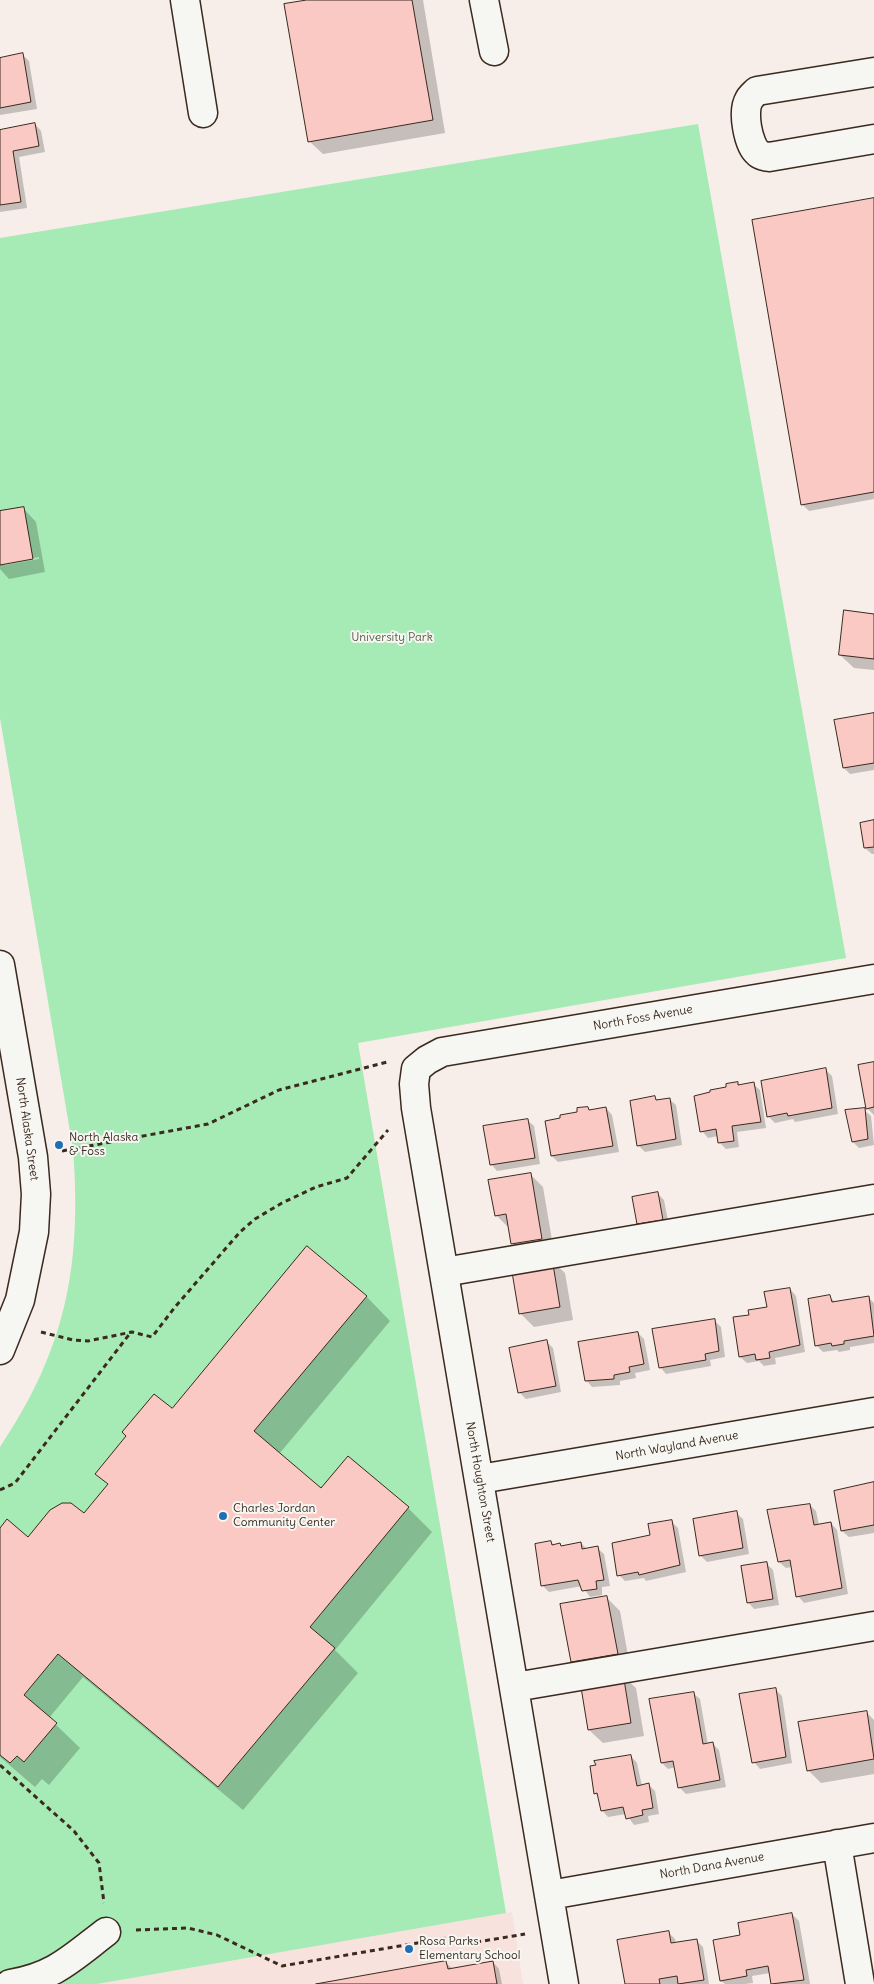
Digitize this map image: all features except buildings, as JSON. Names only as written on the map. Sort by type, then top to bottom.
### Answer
[{"type":"street","points":[[185,0],[203,113]]},
{"type":"street","points":[[484,0],[494,51]]},
{"type":"street","points":[[874,72],[756,91],[748,101],[747,126],[754,149],[760,155],[769,157],[874,139]]},
{"type":"street","name":"North Alaska Street","points":[[0,965],[11,1094],[33,1157],[36,1194],[34,1232],[20,1300],[0,1350]]},
{"type":"street","name":"North Foss Avenue","points":[[416,1069],[427,1060],[442,1052],[874,979]]},
{"type":"street","name":"North Houghton Street","points":[[416,1069],[414,1084],[416,1108],[564,1984]]},
{"type":"street","points":[[444,1272],[874,1198]]},
{"type":"street","name":"North Wayland Avenue","points":[[480,1480],[874,1412]]},
{"type":"street","points":[[515,1687],[874,1626]]},
{"type":"street","name":"North Dana Avenue","points":[[550,1895],[874,1838]]},
{"type":"street","points":[[837,1844],[860,1984]]},
{"type":"street","points":[[10,1984],[33,1980],[48,1974],[106,1932]]},
{"type":"path","points":[[33,1157],[208,1124],[279,1090],[377,1063],[394,1062],[416,1069]]},
{"type":"path","points":[[13,1321],[73,1340],[88,1341],[132,1332],[152,1337],[228,1244],[248,1226],[268,1211],[297,1195],[346,1178],[384,1133],[416,1108]]},
{"type":"path","points":[[0,1490],[15,1483],[132,1332]]},
{"type":"path","points":[[0,1765],[74,1831],[99,1863],[106,1932],[188,1928],[217,1935],[282,1966],[447,1938],[471,1944],[556,1929]]},
{"type":"shaded area","name":"Rosa Parks Elementary School","points":[[512,1912],[523,1984],[97,1984]]},
{"type":"green space","name":"University Park","points":[[698,124],[846,958],[358,1043],[506,1913],[97,1984],[0,1984],[0,1447],[41,1375],[65,1305],[75,1231],[75,1191],[73,1149],[0,718],[0,238]]},
{"type":"place","name":"North Alaska & Foss","points":[[59,1145]]},
{"type":"place","name":"Charles Jordan Community Center","points":[[223,1516]]},
{"type":"place","name":"Rosa Parks Elementary School","points":[[409,1949]]}]
